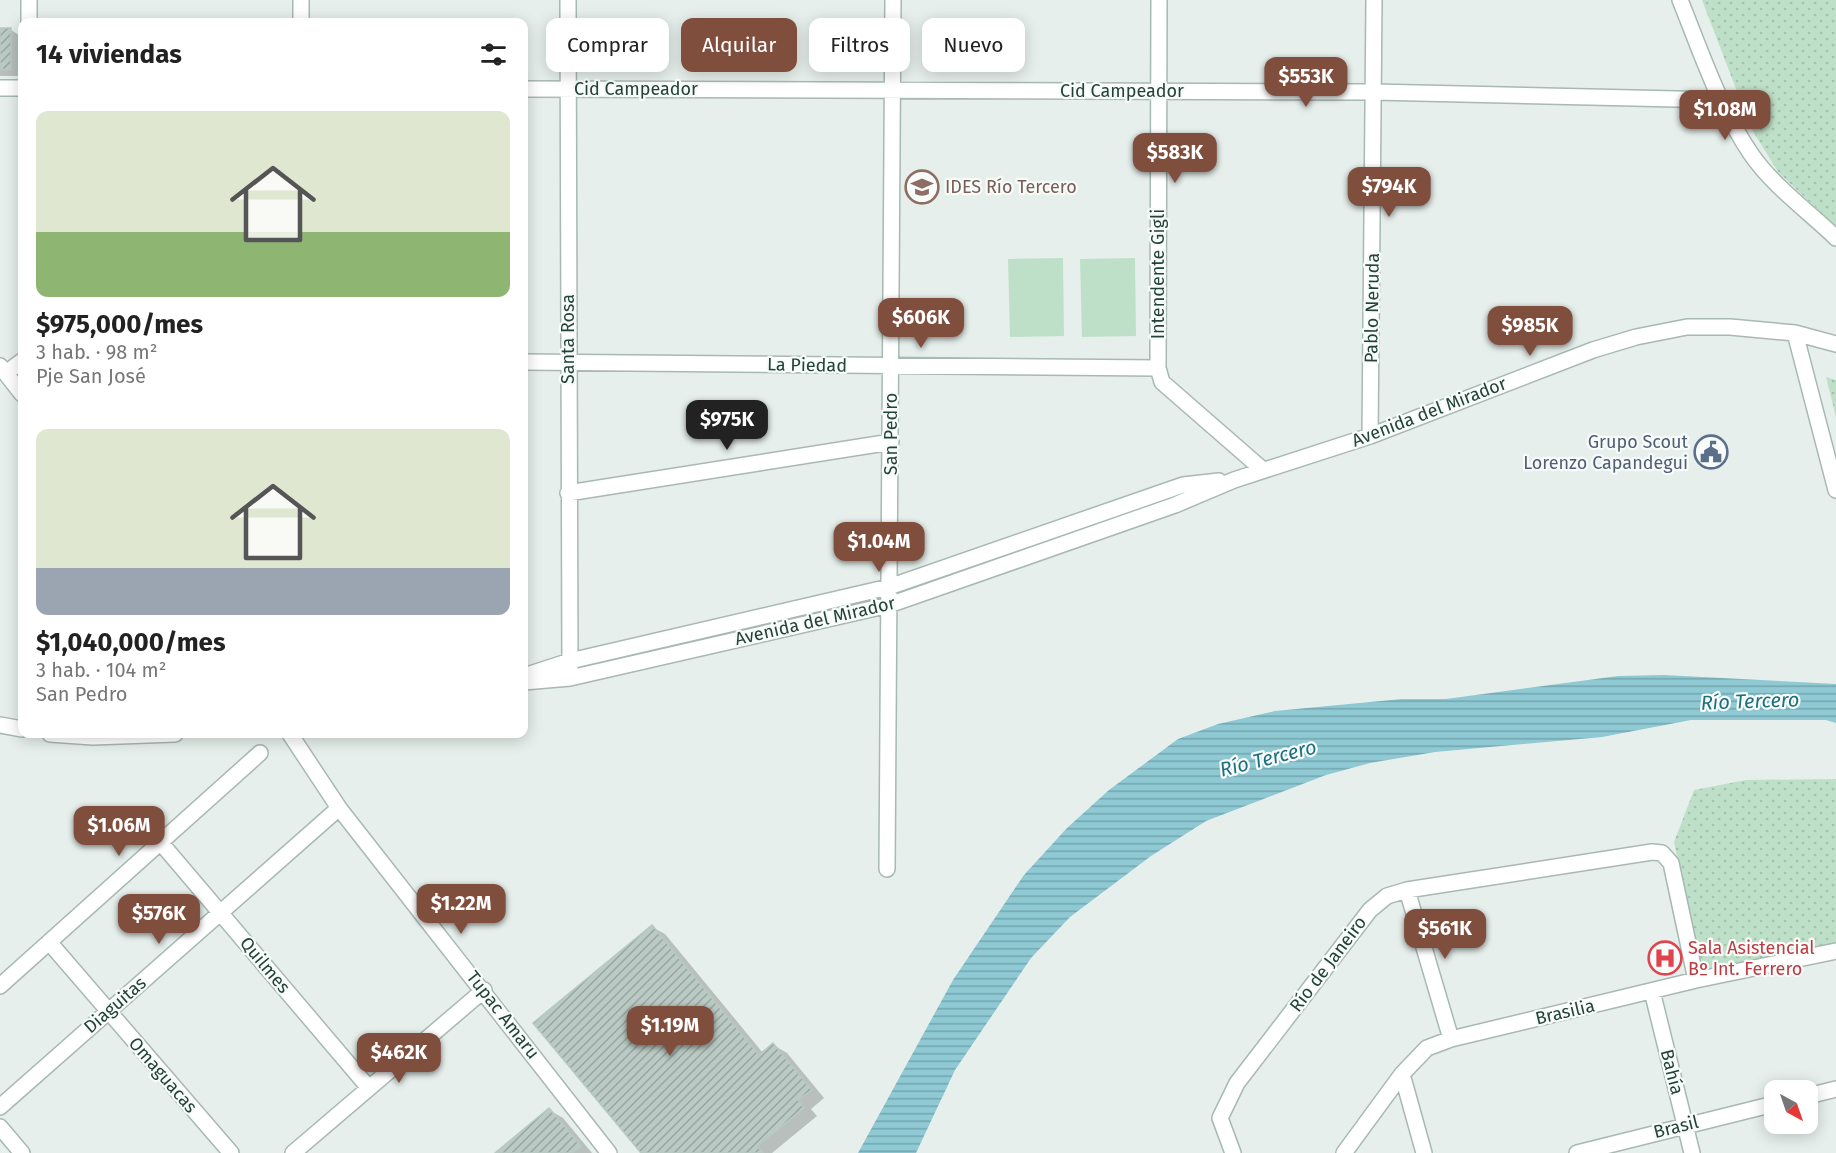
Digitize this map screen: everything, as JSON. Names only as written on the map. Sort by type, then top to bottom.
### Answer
[{"type":"street","points":[[29,0],[29,18]]},
{"type":"street","points":[[301,0],[301,18]]},
{"type":"street","name":"Santa Rosa","points":[[568,0],[570,678]]},
{"type":"street","name":"San Pedro","points":[[887,869],[893,0]]},
{"type":"street","name":"Intendente Gigli","points":[[1158,368],[1159,0]]},
{"type":"street","name":"Pablo Neruda","points":[[1370,436],[1374,0]]},
{"type":"street","points":[[1680,0],[1720,100],[1761,166],[1836,238]]},
{"type":"street","points":[[0,88],[18,88]]},
{"type":"street","name":"Cid Campeador","points":[[528,89],[1374,92],[1720,100]]},
{"type":"street","name":"Avenida del Mirador","points":[[528,682],[570,678],[889,605],[1175,505],[1234,480],[1370,436],[1593,350],[1636,337],[1687,327],[1730,327],[1795,333],[1836,344]]},
{"type":"street","points":[[1795,333],[1836,490]]},
{"type":"street","name":"La Piedad","points":[[528,362],[1158,368]]},
{"type":"street","points":[[18,363],[3,370],[18,389]]},
{"type":"street","points":[[1158,368],[1162,382],[1263,470]]},
{"type":"street","points":[[568,493],[891,442]]},
{"type":"street","name":"Avenida del Mirador","points":[[528,675],[570,661],[889,587],[1183,485],[1234,480]]},
{"type":"street","points":[[0,725],[18,728]]},
{"type":"street","name":"Tupac Amaru","points":[[293,738],[339,808],[484,990],[609,1153]]},
{"type":"street","points":[[0,986],[260,753]]},
{"type":"street","name":"Diaguitas","points":[[0,1107],[339,808]]},
{"type":"street","name":"Quilmes","points":[[160,843],[369,1088]]},
{"type":"street","name":"Río de Janeiro","points":[[1233,1153],[1220,1118],[1237,1083],[1370,910],[1387,896],[1407,890],[1652,852],[1662,853],[1671,863],[1696,980]]},
{"type":"street","points":[[1407,890],[1451,1039]]},
{"type":"street","name":"Omaguacas","points":[[49,942],[231,1153]]},
{"type":"street","name":"Brasilia","points":[[1344,1153],[1402,1074],[1427,1048],[1451,1039],[1696,980],[1836,951]]},
{"type":"street","points":[[293,1153],[484,990]]},
{"type":"street","name":"Bahía","points":[[1652,991],[1692,1153]]},
{"type":"street","points":[[1402,1074],[1424,1153]]},
{"type":"street","points":[[1818,1094],[1836,1089]]},
{"type":"street","name":"Brasil","points":[[1577,1153],[1684,1124],[1764,1106]]},
{"type":"street","points":[[0,1127],[22,1153]]},
{"type":"green space","points":[[1702,0],[1836,0],[1836,227],[1778,172],[1751,128]]},
{"type":"green space","points":[[1063,258],[1064,336],[1010,337],[1008,259]]},
{"type":"green space","points":[[1135,258],[1136,336],[1082,337],[1080,259]]},
{"type":"green space","points":[[1826,377],[1836,380],[1836,417]]},
{"type":"green space","points":[[1836,779],[1836,946],[1702,973],[1674,842],[1694,790],[1746,780]]},
{"type":"water","name":"Río Tercero","points":[[1664,675],[1836,684],[1836,723],[1826,720],[1691,720],[1602,737],[1435,752],[1370,763],[1326,775],[1206,821],[1151,856],[1070,917],[1031,958],[955,1070],[916,1153],[858,1153],[953,980],[1024,875],[1067,828],[1109,790],[1178,739],[1218,724],[1275,711],[1402,699],[1446,699],[1618,676]]},
{"type":"building","points":[[0,28],[11,28],[11,70],[0,69]]},
{"type":"building","points":[[652,925],[759,1055],[773,1043],[812,1090],[798,1100],[804,1108],[757,1146],[763,1153],[641,1153],[533,1023]]},
{"type":"building","points":[[549,1108],[581,1146],[573,1153],[495,1153]]},
{"type":"place","name":"IDES Río Tercero","points":[[922,187]]},
{"type":"place","name":"Grupo Scout Lorenzo Capandegui","points":[[1711,452]]},
{"type":"place","name":"Sala Asistencial Bº Int. Ferrero","points":[[1665,958]]}]
